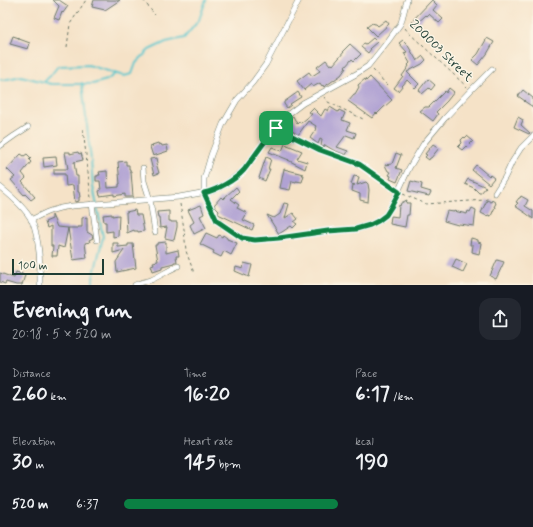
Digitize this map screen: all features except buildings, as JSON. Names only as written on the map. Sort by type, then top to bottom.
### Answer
[{"type":"street","points":[[299,0],[266,64],[237,100],[223,124],[211,154],[204,179],[204,193],[217,221],[242,238],[255,240],[356,229],[378,221],[386,215],[391,207],[409,168],[424,143],[470,90],[492,69]]},
{"type":"street","points":[[31,220],[59,208],[179,197],[212,191],[226,184],[243,171],[283,118],[303,103],[368,66],[401,23],[407,0]]},
{"type":"street","points":[[0,146],[28,127]]},
{"type":"street","points":[[276,128],[320,150],[359,164]]},
{"type":"street","points":[[495,193],[521,148],[533,136]]},
{"type":"street","points":[[143,168],[144,180],[150,200],[155,232]]},
{"type":"street","points":[[0,187],[13,197],[31,220],[36,234],[40,260],[40,285]]},
{"type":"street","points":[[92,204],[96,240]]},
{"type":"street","points":[[135,285],[139,282],[145,282],[152,279],[178,266]]},
{"type":"path","points":[[67,47],[70,24],[86,0]]},
{"type":"path","points":[[143,0],[155,15]]},
{"type":"path","name":"200003 Street","points":[[401,23],[408,32],[470,90]]},
{"type":"path","points":[[368,66],[387,85]]},
{"type":"path","points":[[321,94],[328,102],[364,119]]},
{"type":"path","points":[[83,129],[92,204]]},
{"type":"path","points":[[359,164],[399,192],[426,204],[485,200],[495,193]]},
{"type":"path","points":[[179,197],[186,251],[194,273]]},
{"type":"waterway","points":[[0,79],[3,80],[21,76],[44,82],[58,66],[88,65],[124,76],[132,74],[136,63],[149,50],[166,42],[184,38],[199,20],[206,0]]},
{"type":"waterway","points":[[44,82],[51,84],[93,84],[107,80],[115,74]]},
{"type":"waterway","points":[[82,83],[93,186],[103,237],[93,278],[93,285]]},
{"type":"route","points":[[276,128],[320,150],[359,164],[399,192],[386,215],[370,225],[356,229],[328,231],[279,238],[255,240],[242,238],[228,230],[217,221],[204,193],[226,184],[243,171],[276,128]]}]
